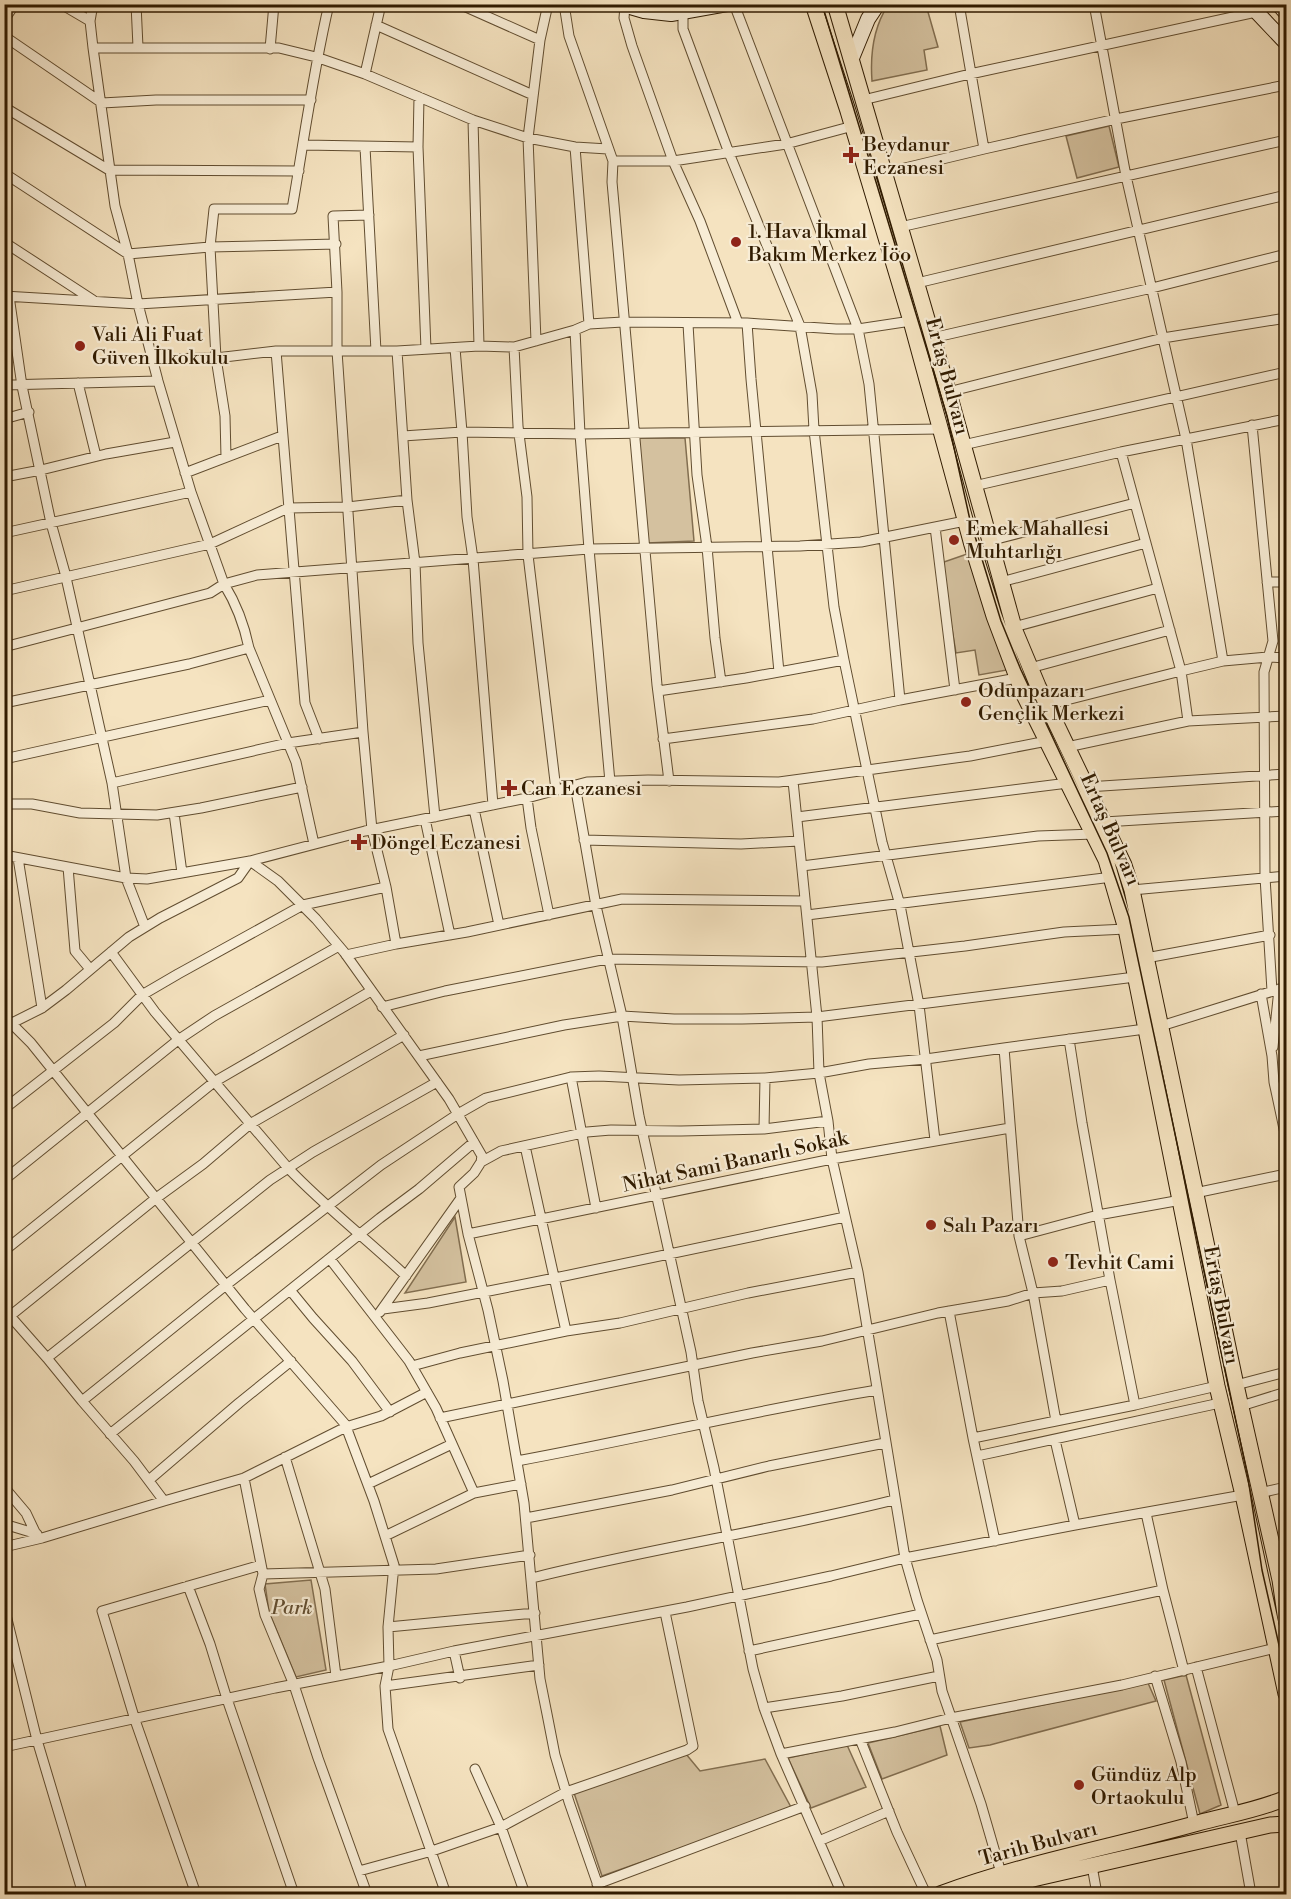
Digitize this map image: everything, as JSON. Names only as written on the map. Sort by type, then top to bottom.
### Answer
[{"type":"main road","points":[[623,5],[653,12],[684,13],[727,4]]},
{"type":"main road","points":[[803,4],[815,12]]},
{"type":"main road","name":"Ertaş Bulvarı","points":[[835,4],[933,338],[1014,627],[1030,668],[1087,787],[1099,828],[1126,929],[1220,1403],[1287,1694]]},
{"type":"main road","points":[[852,58],[868,19],[878,4]]},
{"type":"main road","points":[[1278,4],[1287,13]]},
{"type":"main road","points":[[1253,8],[1287,43]]},
{"type":"main road","name":"Ertaş Bulvarı","points":[[815,12],[853,126],[911,321],[965,521],[994,616],[1017,678],[1068,783],[1124,865],[1132,890],[1287,1621]]},
{"type":"main road","name":"Tarih Bulvarı","points":[[940,1894],[1000,1873],[1287,1798]]},
{"type":"main road","points":[[986,1894],[1033,1879],[1240,1832],[1287,1824]]},
{"type":"street","points":[[4,20],[15,4]]},
{"type":"street","points":[[62,4],[90,21]]},
{"type":"street","points":[[93,4],[90,21],[115,207],[158,381],[191,492],[224,584],[237,604],[246,630],[249,648],[296,762],[314,844]]},
{"type":"street","points":[[136,4],[138,47]]},
{"type":"street","points":[[270,49],[274,4]]},
{"type":"street","points":[[226,457],[225,416],[216,358],[210,247],[214,209],[292,208],[304,145],[316,57],[330,4]]},
{"type":"street","points":[[365,74],[381,4]]},
{"type":"street","points":[[459,4],[540,39]]},
{"type":"street","points":[[536,341],[528,138],[540,39],[548,4]]},
{"type":"street","points":[[564,4],[569,36],[613,161],[612,182],[623,322],[636,432],[658,691],[669,781]]},
{"type":"street","points":[[734,4],[858,329],[869,384],[900,700]]},
{"type":"street","points":[[959,4],[984,149]]},
{"type":"street","points":[[1094,4],[1126,176],[1178,397],[1223,661]]},
{"type":"street","points":[[623,5],[624,18],[632,46],[673,161],[742,323],[779,672]]},
{"type":"street","points":[[863,100],[1253,8]]},
{"type":"street","points":[[684,13],[683,29],[729,153],[800,326],[812,394],[834,607],[874,806],[900,905],[919,1005],[935,1140]]},
{"type":"street","points":[[376,25],[533,95]]},
{"type":"street","points":[[4,36],[102,103],[156,100],[310,100]]},
{"type":"street","points":[[93,48],[279,48],[316,57],[365,74],[473,120],[528,138],[575,147],[608,149]]},
{"type":"street","points":[[884,173],[1116,119],[1287,85]]},
{"type":"street","points":[[419,97],[418,147],[426,349]]},
{"type":"street","points":[[4,107],[109,170],[299,171]]},
{"type":"street","points":[[473,120],[479,346]]},
{"type":"street","points":[[613,161],[673,161],[729,153],[786,144],[853,126]]},
{"type":"street","points":[[900,227],[1287,140]]},
{"type":"street","points":[[304,145],[418,147]]},
{"type":"street","points":[[365,147],[376,351]]},
{"type":"street","points":[[575,147],[589,324]]},
{"type":"street","points":[[4,173],[128,254],[210,247],[336,244]]},
{"type":"street","points":[[916,283],[1287,195]]},
{"type":"street","points":[[369,215],[333,216],[336,244],[337,351],[363,732],[372,830],[386,887],[396,944]]},
{"type":"street","points":[[4,242],[93,300]]},
{"type":"street","points":[[933,338],[1152,288],[1287,254]]},
{"type":"street","points":[[145,927],[126,878],[112,783],[66,579],[51,523],[22,386],[7,296],[138,304],[337,292]]},
{"type":"street","points":[[948,392],[1163,338],[1287,318]]},
{"type":"street","points":[[153,359],[216,358],[276,351],[397,351],[479,346],[514,347],[589,324],[623,322],[742,323],[836,330],[911,321]]},
{"type":"street","points":[[688,324],[697,475],[722,682]]},
{"type":"street","points":[[575,330],[580,434],[610,782]]},
{"type":"street","points":[[514,347],[519,432],[527,497],[528,555],[556,790]]},
{"type":"street","points":[[455,348],[467,517],[473,558],[493,805]]},
{"type":"street","points":[[276,351],[305,703],[319,739]]},
{"type":"street","points":[[397,351],[407,500],[415,563],[430,818],[450,935]]},
{"type":"street","points":[[963,445],[1287,372]]},
{"type":"street","points":[[4,386],[158,381]]},
{"type":"street","points":[[78,383],[96,456]]},
{"type":"street","points":[[4,419],[29,412]]},
{"type":"street","points":[[974,486],[1121,452],[1287,420]]},
{"type":"street","points":[[1252,425],[1273,641],[1264,672],[1265,877],[1270,935],[1279,989],[1272,1056]]},
{"type":"street","points":[[403,436],[462,432],[580,434],[940,429]]},
{"type":"street","points":[[185,473],[282,436]]},
{"type":"street","points":[[4,477],[96,456],[175,442]]},
{"type":"street","points":[[1121,452],[1181,671],[1188,721]]},
{"type":"street","points":[[4,533],[191,492]]},
{"type":"street","points":[[4,591],[66,579],[210,544],[288,508],[348,507],[407,500]]},
{"type":"street","points":[[989,541],[1135,503]]},
{"type":"street","points":[[4,647],[210,593],[224,584],[257,576],[294,571],[589,549],[861,542],[965,521]]},
{"type":"street","points":[[935,527],[956,690]]},
{"type":"street","points":[[1001,582],[1146,543]]},
{"type":"street","points":[[1267,582],[1287,582]]},
{"type":"street","points":[[1014,627],[1158,588]]},
{"type":"street","points":[[1030,668],[1170,630]]},
{"type":"street","points":[[4,703],[189,664],[249,648]]},
{"type":"street","points":[[1047,705],[1223,661],[1268,657],[1287,658]]},
{"type":"street","points":[[658,691],[844,660]]},
{"type":"street","points":[[663,739],[813,719],[1017,678]]},
{"type":"street","points":[[4,759],[270,700]]},
{"type":"street","points":[[1067,747],[1188,721],[1287,717]]},
{"type":"street","points":[[112,783],[288,743],[363,732]]},
{"type":"street","points":[[4,855],[126,878],[147,879],[250,861],[372,830],[527,798],[575,785],[669,781],[779,783],[970,756],[1047,741]]},
{"type":"street","points":[[1087,787],[1287,774]]},
{"type":"street","points":[[793,781],[817,1017],[819,1073],[832,1159],[858,1272],[894,1500],[905,1558],[930,1640],[942,1691],[981,1804],[1000,1873]]},
{"type":"street","points":[[797,816],[1068,783]]},
{"type":"street","points":[[575,785],[596,906],[622,1016],[642,1130],[682,1309],[749,1651],[764,1708],[781,1754],[842,1894]]},
{"type":"street","points":[[4,804],[32,804],[80,813],[157,815],[302,787]]},
{"type":"street","points":[[527,798],[549,915]]},
{"type":"street","points":[[474,809],[499,925]]},
{"type":"street","points":[[802,866],[1099,828],[1287,811]]},
{"type":"street","points":[[174,813],[182,873]]},
{"type":"street","points":[[584,840],[741,844],[799,841]]},
{"type":"street","points":[[18,858],[42,1008]]},
{"type":"street","points":[[250,861],[278,881],[303,905],[339,946],[437,1082],[482,1156],[474,1173],[459,1187],[468,1234],[496,1346],[521,1484],[530,1555],[539,1665],[555,1755],[601,1894]]},
{"type":"street","points":[[4,1030],[12,1023],[42,1008],[145,927],[238,878],[250,861]]},
{"type":"street","points":[[68,867],[75,951],[90,969]]},
{"type":"street","points":[[1132,890],[1287,876]]},
{"type":"street","points":[[807,915],[1112,877]]},
{"type":"street","points":[[4,1109],[114,1023],[142,995],[303,905],[386,887]]},
{"type":"street","points":[[346,955],[622,899],[805,901]]},
{"type":"street","points":[[382,1007],[446,990],[607,959],[812,962],[1064,933],[1126,929]]},
{"type":"street","points":[[1146,958],[1270,935]]},
{"type":"street","points":[[4,1180],[178,1040],[214,1016],[339,946]]},
{"type":"street","points":[[111,952],[178,1040],[288,1168],[406,1276]]},
{"type":"street","points":[[419,1056],[564,1025],[622,1016],[742,1019],[817,1017],[1135,977]]},
{"type":"street","points":[[1161,1026],[1279,989]]},
{"type":"street","points":[[4,1251],[214,1082],[370,991]]},
{"type":"street","points":[[1261,994],[1272,1056],[1274,1082],[1287,1138]]},
{"type":"street","points":[[4,1016],[52,1070],[254,1320],[346,1427],[368,1484],[394,1565],[388,1627],[389,1666],[385,1686],[388,1729],[446,1894]]},
{"type":"street","points":[[82,1401],[226,1285],[381,1165],[486,1098],[571,1077],[679,1080],[765,1078],[819,1073],[869,1064],[926,1059],[1145,1029]]},
{"type":"street","points":[[164,1501],[149,1480],[8,1313],[203,1164],[250,1124],[404,1035]]},
{"type":"street","points":[[1069,1040],[1098,1215],[1135,1405]]},
{"type":"street","points":[[1004,1048],[1019,1236],[1033,1293],[1056,1421]]},
{"type":"street","points":[[571,1077],[596,1208]]},
{"type":"street","points":[[764,1129],[765,1078]]},
{"type":"street","points":[[47,1358],[288,1168],[437,1082]]},
{"type":"street","points":[[481,1162],[501,1150],[581,1133],[611,1130],[764,1129],[828,1121]]},
{"type":"street","name":"Nihat Sami Banarlı Sokak","points":[[468,1234],[832,1159],[1010,1128]]},
{"type":"street","points":[[110,1434],[419,1189],[474,1142]]},
{"type":"street","points":[[525,1146],[566,1331]]},
{"type":"street","points":[[1195,1193],[1287,1174]]},
{"type":"street","points":[[375,1318],[461,1198]]},
{"type":"street","points":[[1019,1236],[1098,1215],[1181,1200]]},
{"type":"street","points":[[383,1309],[428,1303],[555,1278],[845,1217]]},
{"type":"street","points":[[330,1260],[412,1366],[440,1418],[474,1493]]},
{"type":"street","points":[[412,1366],[566,1331],[620,1323],[858,1272]]},
{"type":"street","points":[[440,1418],[693,1365],[822,1341],[1033,1293],[1062,1291],[1110,1280]]},
{"type":"street","points":[[290,1290],[352,1360],[390,1412]]},
{"type":"street","points":[[949,1311],[995,1541]]},
{"type":"street","points":[[149,1480],[239,1402],[291,1361]]},
{"type":"street","points":[[1236,1386],[1287,1372]]},
{"type":"street","points":[[973,1438],[1217,1386]]},
{"type":"street","points":[[517,1461],[785,1405],[877,1390]]},
{"type":"street","points":[[4,1547],[38,1535],[244,1478],[346,1427],[390,1412],[427,1392]]},
{"type":"street","points":[[1241,1406],[1287,1392]]},
{"type":"street","points":[[977,1456],[1220,1403]]},
{"type":"street","points":[[1055,1440],[1075,1525]]},
{"type":"street","points":[[526,1518],[672,1490],[716,1478],[885,1443]]},
{"type":"street","points":[[368,1484],[452,1444]]},
{"type":"street","points":[[285,1457],[325,1589],[336,1676]]},
{"type":"street","points":[[244,1478],[262,1570],[259,1589],[265,1615],[294,1685],[367,1894]]},
{"type":"street","points":[[385,1536],[474,1493],[521,1484]]},
{"type":"street","points":[[1260,1493],[1287,1486]]},
{"type":"street","points":[[4,1487],[26,1513],[38,1535]]},
{"type":"street","points":[[4,1747],[389,1666],[454,1650],[665,1612],[905,1558],[1243,1495]]},
{"type":"street","points":[[532,1578],[727,1535],[820,1519],[894,1500]]},
{"type":"street","points":[[1146,1513],[1184,1671]]},
{"type":"street","points":[[4,1524],[38,1535]]},
{"type":"street","points":[[196,1894],[135,1720],[102,1611],[188,1586],[262,1570],[394,1572],[436,1569],[530,1555]]},
{"type":"street","points":[[188,1586],[210,1644],[294,1894]]},
{"type":"street","points":[[930,1640],[1163,1590]]},
{"type":"street","points":[[4,1607],[37,1740],[83,1894]]},
{"type":"street","points":[[359,1871],[432,1851],[501,1827],[566,1792],[693,1746],[665,1612]]},
{"type":"street","points":[[388,1627],[535,1613]]},
{"type":"street","points":[[749,1651],[921,1614]]},
{"type":"street","points":[[781,1754],[1122,1685],[1276,1648]]},
{"type":"street","points":[[454,1650],[460,1678]]},
{"type":"street","points":[[385,1686],[460,1678],[539,1665]]},
{"type":"street","points":[[1196,1667],[1235,1813]]},
{"type":"street","points":[[764,1708],[842,1696],[939,1676]]},
{"type":"street","points":[[1155,1676],[1181,1762],[1194,1824]]},
{"type":"street","points":[[860,1739],[926,1894]]},
{"type":"street","points":[[475,1769],[501,1827],[525,1894]]},
{"type":"street","points":[[597,1884],[804,1806]]},
{"type":"street","points":[[819,1841],[889,1811]]},
{"type":"street","points":[[1240,1832],[1251,1894]]},
{"type":"street","points":[[1092,1866],[1097,1894]]},
{"type":"green space","points":[[888,5],[926,5],[938,47],[924,50],[927,70],[872,81],[876,32]]},
{"type":"green space","points":[[1109,126],[1119,167],[1077,178],[1066,136]]},
{"type":"green space","points":[[639,438],[685,438],[694,541],[647,543]]},
{"type":"green space","points":[[970,553],[1007,670],[979,675],[975,650],[956,653],[941,563]]},
{"type":"green space","points":[[455,1217],[466,1282],[405,1293]]},
{"type":"green space","name":"Park","points":[[311,1580],[326,1670],[296,1677],[269,1612],[265,1584]]},
{"type":"green space","points":[[1186,1675],[1221,1805],[1200,1814],[1164,1680]]},
{"type":"green space","points":[[1148,1683],[1156,1701],[990,1745],[969,1748],[960,1722]]},
{"type":"green space","points":[[940,1726],[947,1755],[882,1779],[868,1743]]},
{"type":"green space","points":[[847,1745],[866,1787],[811,1808],[788,1758]]},
{"type":"green space","points":[[686,1754],[700,1771],[765,1759],[792,1809],[602,1876],[574,1793]]},
{"type":"tram line","points":[[822,4],[947,416],[970,520],[1001,621],[1021,670],[1107,853],[1129,917],[1248,1478],[1262,1570],[1286,1676]]},
{"type":"place","name":"Beydanur Eczanesi","points":[[851,155]]},
{"type":"place","name":"1. Hava İkmal Bakım Merkez İöo","points":[[736,242]]},
{"type":"place","name":"Vali Ali Fuat Güven İlkokulu","points":[[80,346]]},
{"type":"place","name":"Emek Mahallesi Muhtarlığı","points":[[954,540]]},
{"type":"place","name":"Odunpazarı Gençlik Merkezi","points":[[966,702]]},
{"type":"place","name":"Can Eczanesi","points":[[509,788]]},
{"type":"place","name":"Döngel Eczanesi","points":[[359,842]]},
{"type":"place","name":"Salı Pazarı","points":[[931,1225]]},
{"type":"place","name":"Tevhit Cami","points":[[1053,1262]]},
{"type":"place","name":"Gündüz Alp Ortaokulu","points":[[1079,1785]]}]
